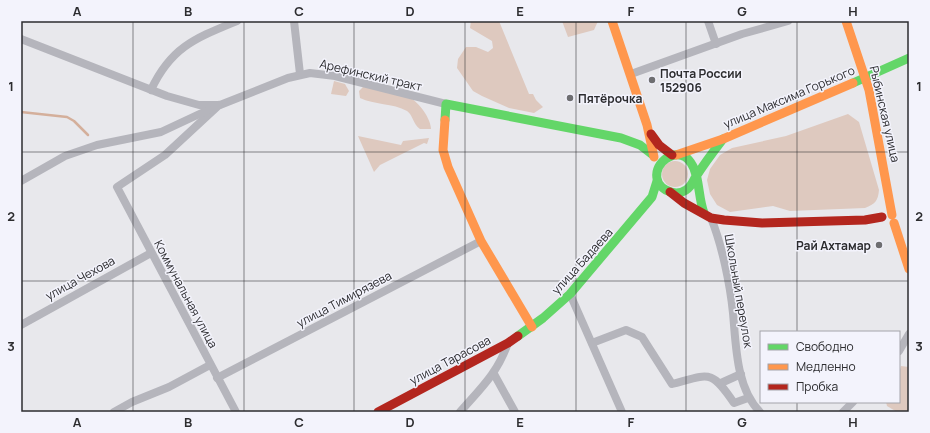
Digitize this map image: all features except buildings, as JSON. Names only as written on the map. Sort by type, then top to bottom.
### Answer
[{"type":"street","points":[[151,90],[165,64],[173,55],[203,35],[237,21]]},
{"type":"street","points":[[294,21],[300,74]]},
{"type":"street","points":[[612,21],[647,125],[657,176],[668,192],[684,203],[708,216],[724,220],[762,222],[887,221],[899,240],[909,269]]},
{"type":"street","points":[[708,21],[716,44]]},
{"type":"street","points":[[631,74],[716,44],[788,21]]},
{"type":"street","name":"Рыбинская улица","points":[[846,21],[869,90],[889,190],[887,221]]},
{"type":"street","name":"Арефинский тракт","points":[[21,39],[184,102],[209,106],[220,105],[300,74],[335,76],[446,104],[621,138],[640,145],[653,154]]},
{"type":"street","name":"улица Максима Горького","points":[[674,155],[723,139],[909,58]]},
{"type":"street","points":[[446,104],[443,150],[448,167],[481,241],[532,327]]},
{"type":"street","points":[[21,180],[65,156],[97,144],[161,132],[220,105]]},
{"type":"street","name":"Коммунальная улица","points":[[220,105],[165,155],[117,187],[236,412]]},
{"type":"street","points":[[621,138],[642,132],[647,125]]},
{"type":"street","points":[[647,125],[659,145],[674,155],[689,160],[694,169],[694,178],[699,203],[708,216]]},
{"type":"street","name":"улица Максима Горького","points":[[694,178],[723,139]]},
{"type":"street","points":[[657,176],[660,162],[674,155]]},
{"type":"street","name":"улица Бадаева","points":[[646,206],[652,197],[657,176]]},
{"type":"street","points":[[668,192],[684,192],[691,186],[694,178]]},
{"type":"street","name":"улица Бадаева","points":[[532,327],[570,294],[653,198],[668,192]]},
{"type":"street","name":"Школьный переулок","points":[[708,216],[722,252],[733,313],[734,330],[741,374],[748,398],[760,412]]},
{"type":"street","name":"улица Тимирязева","points":[[217,378],[481,241]]},
{"type":"street","name":"улица Чехова","points":[[21,324],[151,253]]},
{"type":"street","points":[[570,294],[622,412]]},
{"type":"street","name":"улица Тарасова","points":[[378,412],[508,343],[532,327]]},
{"type":"street","points":[[592,343],[626,330],[642,336],[672,384],[712,376],[721,383],[734,402],[748,398]]},
{"type":"street","points":[[900,349],[909,334]]},
{"type":"street","points":[[460,412],[494,374],[500,365],[508,343]]},
{"type":"street","points":[[114,412],[132,402],[169,387],[210,365]]},
{"type":"street","points":[[494,374],[514,412]]},
{"type":"street","points":[[721,383],[741,374]]},
{"type":"street","points":[[843,412],[852,403]]},
{"type":"shaded area","points":[[471,21],[499,21],[529,94],[533,94],[536,100],[543,107],[534,113],[509,108],[473,91],[457,68],[458,59],[466,47],[476,47],[488,52],[493,48],[492,41],[470,28]]},
{"type":"shaded area","points":[[562,21],[598,21],[594,30],[568,37]]},
{"type":"shaded area","points":[[334,81],[345,84],[349,91],[346,96],[331,94]]},
{"type":"shaded area","points":[[363,87],[410,98],[421,107],[429,120],[431,129],[420,129],[416,125],[411,115],[402,108],[371,102],[360,98],[359,91]]},
{"type":"shaded area","points":[[848,114],[859,122],[879,190],[877,199],[871,205],[865,208],[790,211],[773,206],[730,212],[717,205],[710,194],[707,180],[710,169],[720,155],[732,148],[786,136]]},
{"type":"shaded area","points":[[358,136],[401,145],[403,141],[429,138],[427,144],[424,143],[380,165],[374,172]]},
{"type":"shaded area","points":[[675,161],[684,165],[688,174],[684,183],[675,187],[666,183],[662,174],[666,165]]},
{"type":"shaded area","points":[[901,366],[909,367],[909,412],[897,412],[887,406],[886,403],[900,403]]},
{"type":"waterway","points":[[21,112],[67,117],[74,121],[88,135]]},
{"type":"traffic: fast","points":[[853,83],[909,58]]},
{"type":"traffic: fast","points":[[445,120],[446,104],[621,138],[640,145],[653,155]]},
{"type":"traffic: fast","points":[[704,213],[702,207],[697,181],[696,174],[687,158],[677,155],[666,158],[662,162],[657,172],[659,183],[666,190],[676,193],[686,190],[691,186],[695,178],[698,173],[723,139]]},
{"type":"traffic: fast","points":[[518,336],[543,318],[570,294],[652,197],[657,181]]},
{"type":"traffic: slow","points":[[612,21],[647,125],[654,157]]},
{"type":"traffic: slow","points":[[846,21],[869,90],[892,215]]},
{"type":"traffic: slow","points":[[676,155],[723,139],[853,83]]},
{"type":"traffic: slow","points":[[445,120],[443,150],[448,167],[481,241],[532,327]]},
{"type":"traffic: slow","points":[[894,223],[909,269]]},
{"type":"traffic: jam","points":[[651,134],[659,145],[672,155]]},
{"type":"traffic: jam","points":[[670,192],[684,203],[711,218],[724,220],[762,223],[865,220],[882,217]]},
{"type":"traffic: jam","points":[[378,412],[508,343],[518,336]]},
{"type":"place","name":"Почта России 152906","points":[[652,80]]},
{"type":"place","name":"Пятёрочка","points":[[570,98]]},
{"type":"place","name":"Рай Ахтамар","points":[[879,245]]}]
